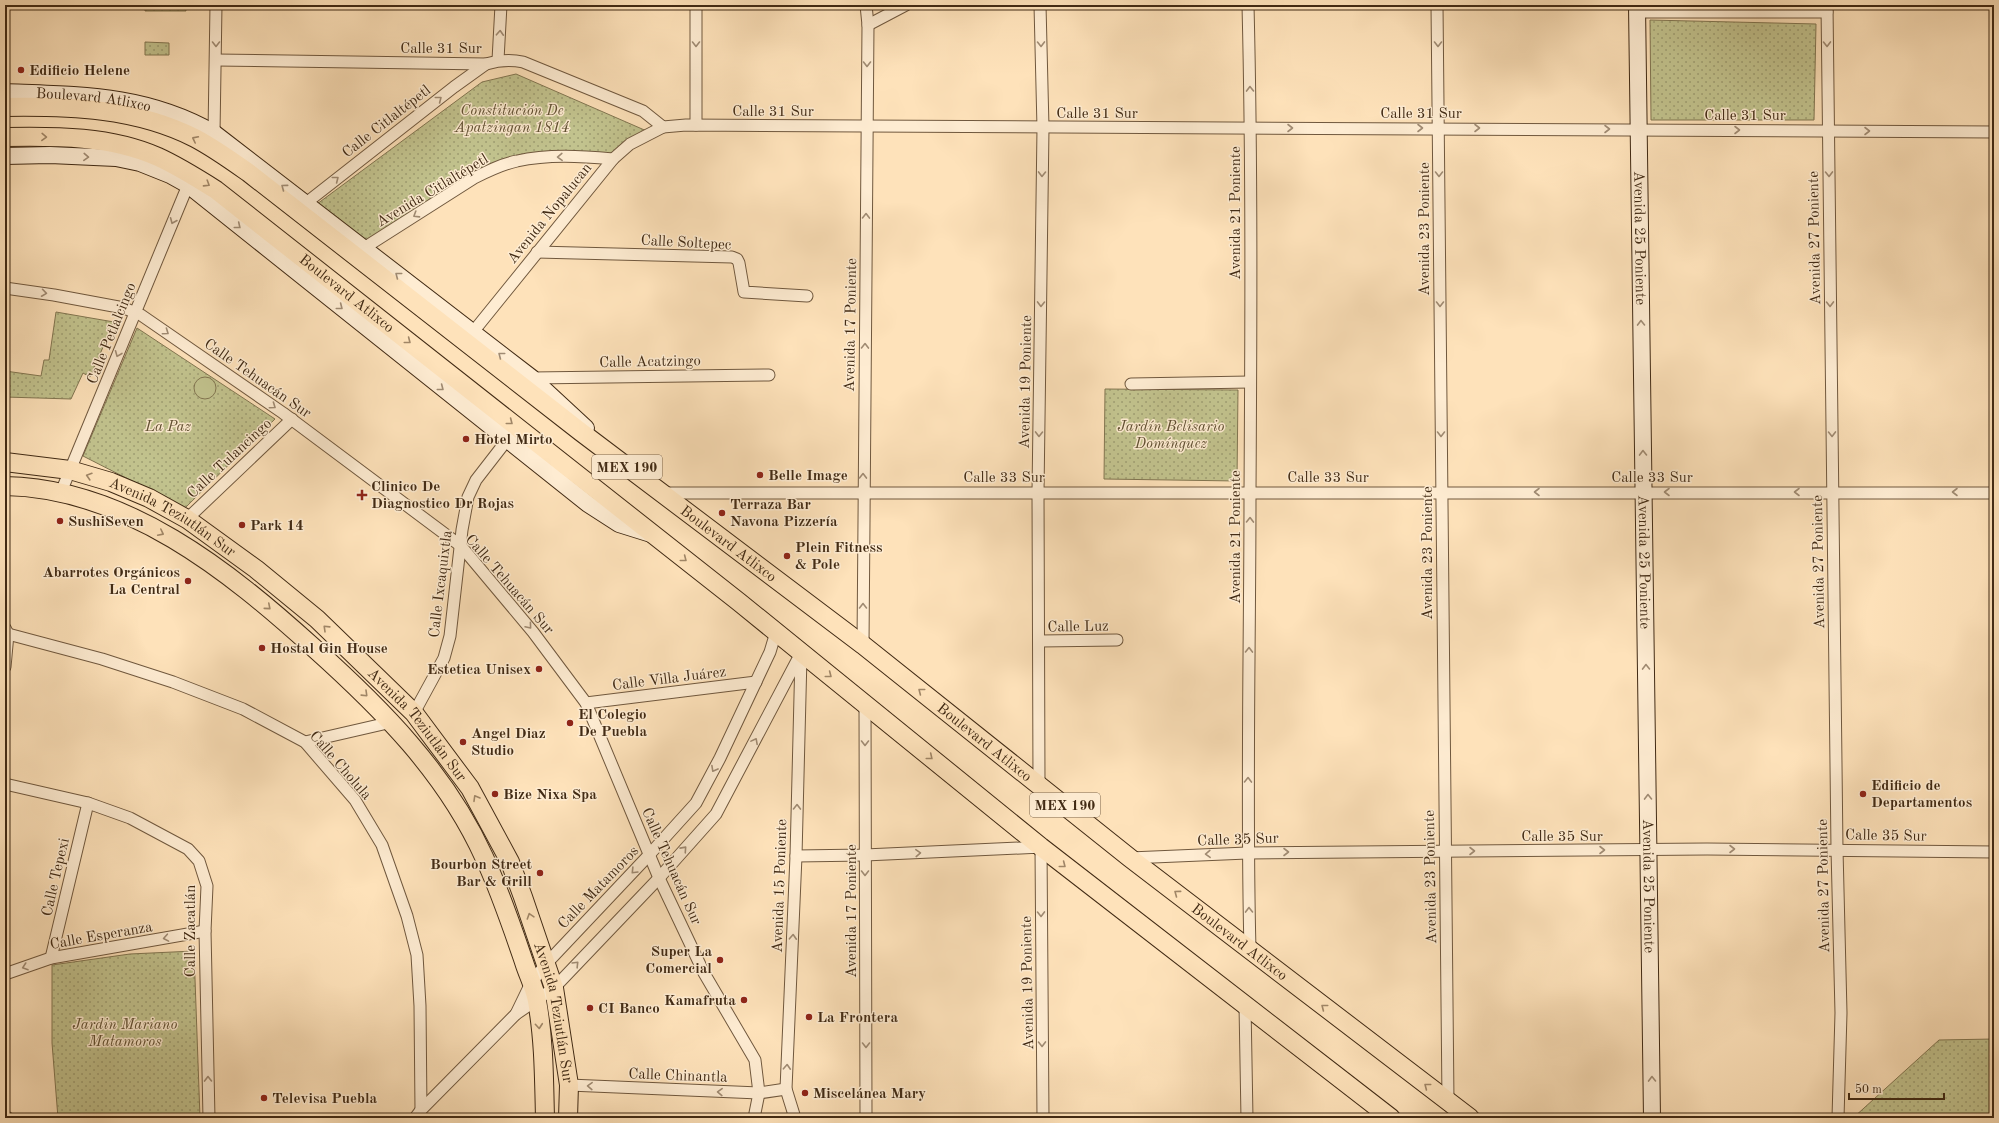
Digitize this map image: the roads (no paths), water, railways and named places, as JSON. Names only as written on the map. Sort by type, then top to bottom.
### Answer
[{"type":"main road","name":"Avenida 25 Poniente","points":[[1637,8],[1652,1118]]},
{"type":"main road","name":"Boulevard Atlixco","points":[[5,92],[108,97],[158,108],[214,133],[532,378],[585,425],[594,441]]},
{"type":"main road","name":"Boulevard Atlixco","points":[[5,107],[76,108],[109,111],[145,119],[196,139],[249,173],[661,493],[863,645],[1130,858],[1470,1118]]},
{"type":"main road","name":"Boulevard Atlixco","points":[[5,137],[102,141],[157,156],[185,170],[216,190],[776,632],[1040,847],[1391,1118]]},
{"type":"main road","name":"Boulevard Atlixco","points":[[5,156],[50,155],[116,158],[140,163],[170,175],[188,185],[594,508],[619,524],[653,535]]},
{"type":"main road","name":"Avenida Teziutlán Sur","points":[[5,462],[70,470],[111,482],[149,498],[187,519],[256,569],[317,619],[414,713],[470,788],[486,814],[510,862],[554,988],[568,1086],[568,1118]]},
{"type":"main road","name":"Avenida Teziutlán Sur","points":[[5,486],[61,492],[119,511],[171,537],[209,562],[256,597],[366,694],[392,722],[425,761],[466,821],[484,856],[502,899],[534,992],[543,1064],[545,1118]]},
{"type":"street","points":[[214,133],[216,5]]},
{"type":"street","points":[[498,60],[501,5]]},
{"type":"street","points":[[696,5],[696,125]]},
{"type":"street","name":"Avenida 17 Poniente","points":[[863,645],[863,492],[868,25],[866,5]]},
{"type":"street","points":[[868,25],[906,5]]},
{"type":"street","name":"Avenida 19 Poniente","points":[[1039,784],[1040,641],[1038,492],[1043,128],[1040,5]]},
{"type":"street","name":"Avenida 21 Poniente","points":[[1248,5],[1251,128],[1247,853],[1250,949]]},
{"type":"street","name":"Avenida 23 Poniente","points":[[1437,5],[1444,851],[1448,1101]]},
{"type":"street","points":[[1637,8],[1827,8]]},
{"type":"street","name":"Avenida 27 Poniente","points":[[1827,8],[1837,849],[1841,1013],[1838,1118]]},
{"type":"street","name":"Calle 31 Sur","points":[[216,60],[486,64],[498,60],[523,62],[643,111],[662,128],[696,125],[1994,132]]},
{"type":"street","name":"Calle Citlaltépetl","points":[[306,203],[454,86],[486,64]]},
{"type":"street","name":"Avenida Nopalucan","points":[[472,332],[613,158],[630,144],[662,128]]},
{"type":"street","name":"Avenida Citlaltépetl","points":[[364,248],[474,178],[493,169],[517,161],[548,157],[578,156],[613,158]]},
{"type":"street","name":"Calle Petlalcingo","points":[[61,492],[188,185]]},
{"type":"street","name":"Calle Soltepec","points":[[537,252],[732,257],[737,259],[739,263],[744,292],[806,296]]},
{"type":"street","name":"Calle Tehuacán Sur","points":[[5,288],[54,295],[135,312],[292,419],[461,546],[533,632],[586,703],[659,878],[704,973],[755,1060],[759,1093],[754,1118]]},
{"type":"street","name":"Calle Acatzingo","points":[[532,378],[769,374]]},
{"type":"street","points":[[1131,384],[1250,382]]},
{"type":"street","name":"Calle Tulancingo","points":[[187,519],[292,419]]},
{"type":"street","name":"Calle Ixcaquixtla","points":[[414,713],[444,658],[450,636],[468,497],[476,480],[507,440]]},
{"type":"street","name":"Calle 33 Sur","points":[[661,493],[1994,492]]},
{"type":"street","points":[[5,667],[6,631]]},
{"type":"street","name":"Calle Cholula","points":[[6,631],[102,659],[173,682],[243,709],[305,742],[355,800],[382,845],[407,916],[417,955],[420,1006],[418,1114]]},
{"type":"street","name":"Calle Matamoros","points":[[418,1114],[516,1014],[534,992],[546,964],[696,803],[720,758],[756,682],[770,652],[776,632]]},
{"type":"street","name":"Calle Luz","points":[[1040,641],[1117,640]]},
{"type":"street","name":"Calle Matamoros","points":[[516,1014],[534,992],[554,988],[659,878],[716,814],[801,653]]},
{"type":"street","name":"Avenida 15 Poniente","points":[[795,1118],[786,1089],[796,856],[801,653]]},
{"type":"street","name":"Calle Villa Juárez","points":[[586,703],[756,682]]},
{"type":"street","name":"Avenida 17 Poniente","points":[[865,704],[866,1118]]},
{"type":"street","points":[[305,742],[392,722]]},
{"type":"street","name":"Calle Zacatlán","points":[[5,784],[88,803],[136,822],[188,849],[199,861],[207,886],[205,931],[208,1118]]},
{"type":"street","name":"Calle Tepexi","points":[[51,958],[88,803]]},
{"type":"street","points":[[796,856],[865,855],[1040,847]]},
{"type":"street","name":"Avenida 19 Poniente","points":[[1040,847],[1043,1118]]},
{"type":"street","name":"Calle 35 Sur","points":[[1130,858],[1247,853],[1444,851],[1837,849],[1994,852]]},
{"type":"street","name":"Calle Esperanza","points":[[5,974],[51,958],[205,931]]},
{"type":"street","points":[[1245,1005],[1247,1118]]},
{"type":"street","name":"Calle Chinantla","points":[[568,1086],[759,1093],[786,1089]]},
{"type":"place","name":"Edificio Helene","points":[[21,70]]},
{"type":"place","name":"Hotel Mirto","points":[[466,439]]},
{"type":"place","name":"Belle Image","points":[[760,475]]},
{"type":"place","name":"Clinico De Diagnostico Dr Rojas","points":[[362,495]]},
{"type":"place","name":"Terraza Bar Navona Pizzería","points":[[722,513]]},
{"type":"place","name":"SushiSeven","points":[[60,521]]},
{"type":"place","name":"Park 14","points":[[242,525]]},
{"type":"place","name":"Plein Fitness & Pole","points":[[787,556]]},
{"type":"place","name":"Abarrotes Orgánicos La Central","points":[[188,581]]},
{"type":"place","name":"Hostal Gin House","points":[[262,648]]},
{"type":"place","name":"Estetica Unisex","points":[[539,669]]},
{"type":"place","name":"El Colegio De Puebla","points":[[570,723]]},
{"type":"place","name":"Angel Diaz Studio","points":[[463,742]]},
{"type":"place","name":"Bize Nixa Spa","points":[[495,794]]},
{"type":"place","name":"Edificio de Departamentos","points":[[1863,794]]},
{"type":"place","name":"Bourbon Street Bar & Grill","points":[[540,873]]},
{"type":"place","name":"Super La Comercial","points":[[720,960]]},
{"type":"place","name":"Kamafruta","points":[[744,1000]]},
{"type":"place","name":"CI Banco","points":[[590,1008]]},
{"type":"place","name":"La Frontera","points":[[809,1017]]},
{"type":"place","name":"Miscelánea Mary","points":[[805,1093]]},
{"type":"place","name":"Televisa Puebla","points":[[264,1098]]},
{"type":"park label","name":"Constitución De Apatzingan 1814","points":[[512,118]]},
{"type":"park label","name":"La Paz","points":[[168,426]]},
{"type":"park label","name":"Jardín Belisario Domínguez","points":[[1171,434]]},
{"type":"park label","name":"Jardin Mariano Matamoros","points":[[125,1032]]}]
